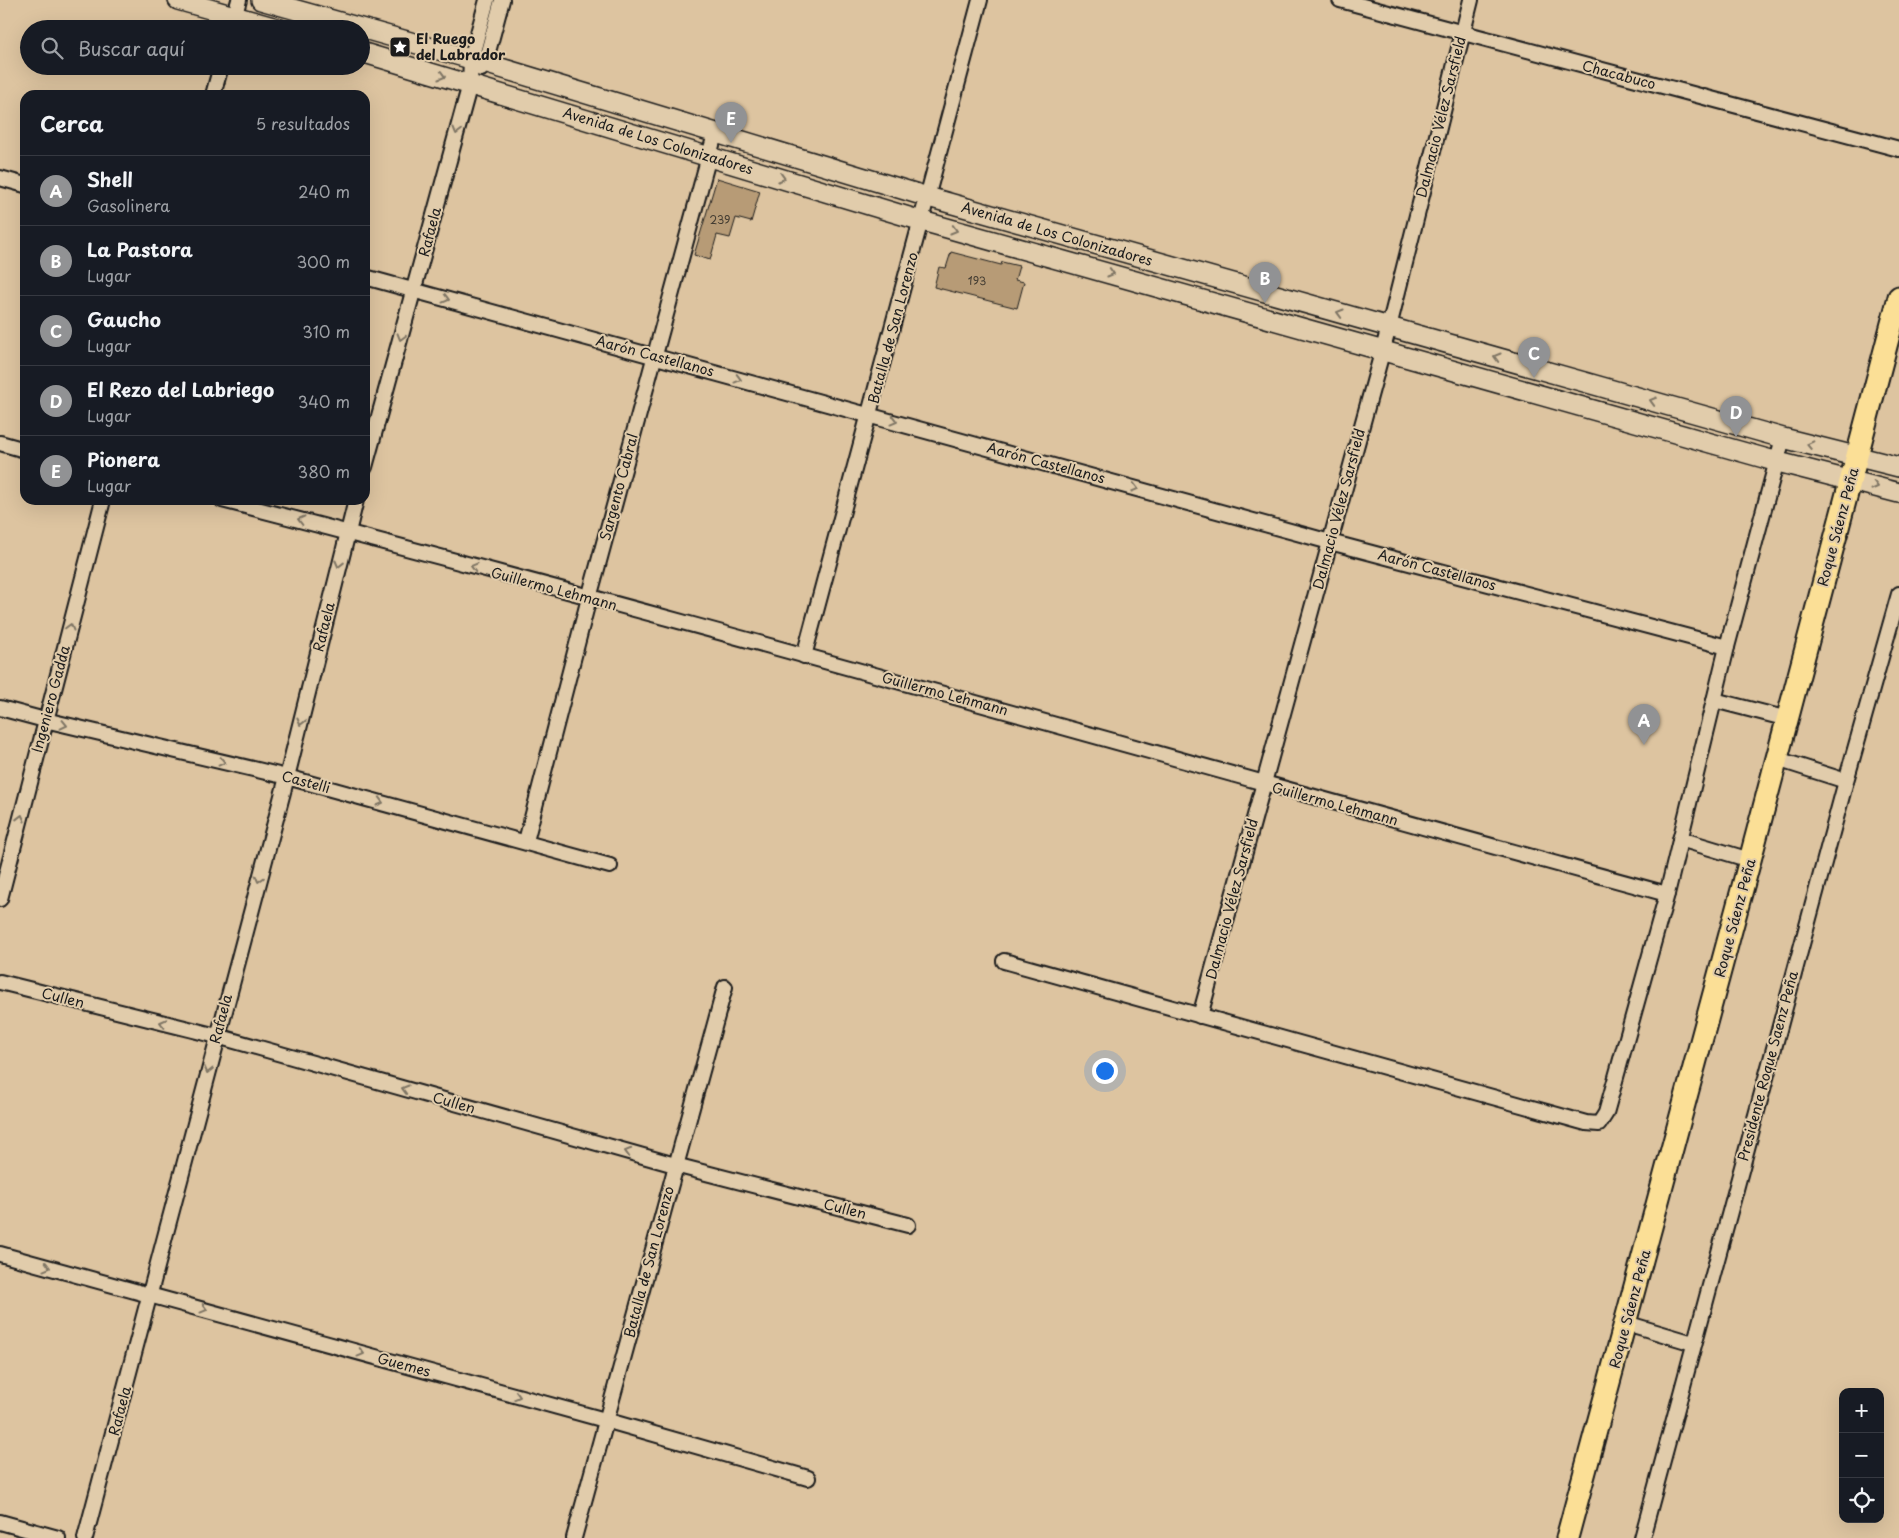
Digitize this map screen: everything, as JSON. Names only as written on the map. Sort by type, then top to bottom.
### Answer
[{"type":"main road","points":[[178,0],[251,20]]},
{"type":"main road","name":"Avenida de Los Colonizadores","points":[[261,0],[332,20]]},
{"type":"main road","name":"Avenida de Los Colonizadores","points":[[370,31],[478,61],[928,197],[1783,438],[1899,467]]},
{"type":"main road","name":"Avenida de Los Colonizadores","points":[[370,55],[922,221],[1778,462],[1899,492]]},
{"type":"main road","name":"Roque Sáenz Peña","points":[[1567,1538],[1788,719],[1899,297]]},
{"type":"street","name":"Rafaela","points":[[478,61],[487,0]]},
{"type":"street","name":"Rafaela","points":[[370,449],[470,84],[502,0]]},
{"type":"street","name":"Batalla de San Lorenzo","points":[[804,656],[980,0]]},
{"type":"street","name":"Chacabuco","points":[[1340,0],[1899,149]]},
{"type":"street","name":"Dalmacio Vélez Sarsfield","points":[[1200,1016],[1262,784],[1389,327],[1471,0]]},
{"type":"street","points":[[214,90],[219,75]]},
{"type":"street","name":"Sargento Cabral","points":[[526,841],[589,598],[715,134]]},
{"type":"street","points":[[0,178],[20,184]]},
{"type":"street","name":"Aarón Castellanos","points":[[370,278],[870,414],[1330,542],[1728,647]]},
{"type":"street","points":[[1004,961],[1586,1123],[1599,1124],[1606,1113],[1667,894],[1714,700],[1783,438]]},
{"type":"street","points":[[0,443],[20,449]]},
{"type":"street","name":"Ingeniero Gadda","points":[[0,899],[102,505]]},
{"type":"street","name":"Guillermo Lehmann","points":[[243,505],[1012,712],[1262,784],[1667,894]]},
{"type":"street","name":"Rafaela","points":[[85,1538],[287,777],[355,505]]},
{"type":"street","name":"Presidente Roque Saenz Peña","points":[[1642,1538],[1846,780],[1899,594]]},
{"type":"street","points":[[1714,700],[1788,719]]},
{"type":"street","name":"Castelli","points":[[0,708],[287,777],[526,841],[610,866]]},
{"type":"street","points":[[1777,759],[1846,780]]},
{"type":"street","points":[[1680,839],[1750,860]]},
{"type":"street","name":"Cullen","points":[[0,982],[217,1036],[675,1165],[908,1225]]},
{"type":"street","name":"Batalla de San Lorenzo","points":[[574,1538],[725,987]]},
{"type":"street","name":"Guemes","points":[[0,1254],[606,1420],[808,1478]]},
{"type":"street","points":[[1626,1323],[1693,1343]]},
{"type":"street","points":[[0,1522],[58,1538]]},
{"type":"building","points":[[717,178],[760,191],[751,222],[736,218],[730,238],[717,235],[710,260],[694,255]]},
{"type":"building","points":[[951,252],[1001,265],[1002,262],[1019,266],[1015,280],[1024,282],[1017,308],[934,287],[939,267],[946,268]]},
{"type":"place","name":"El Ruego del Labrador","points":[[400,47]]},
{"type":"place","name":"Pionera","points":[[731,143]]},
{"type":"place","name":"La Pastora","points":[[1265,303]]},
{"type":"place","name":"Gaucho","points":[[1534,378]]},
{"type":"place","name":"El Rezo del Labriego","points":[[1736,437]]},
{"type":"place","name":"Shell","points":[[1644,745]]}]
